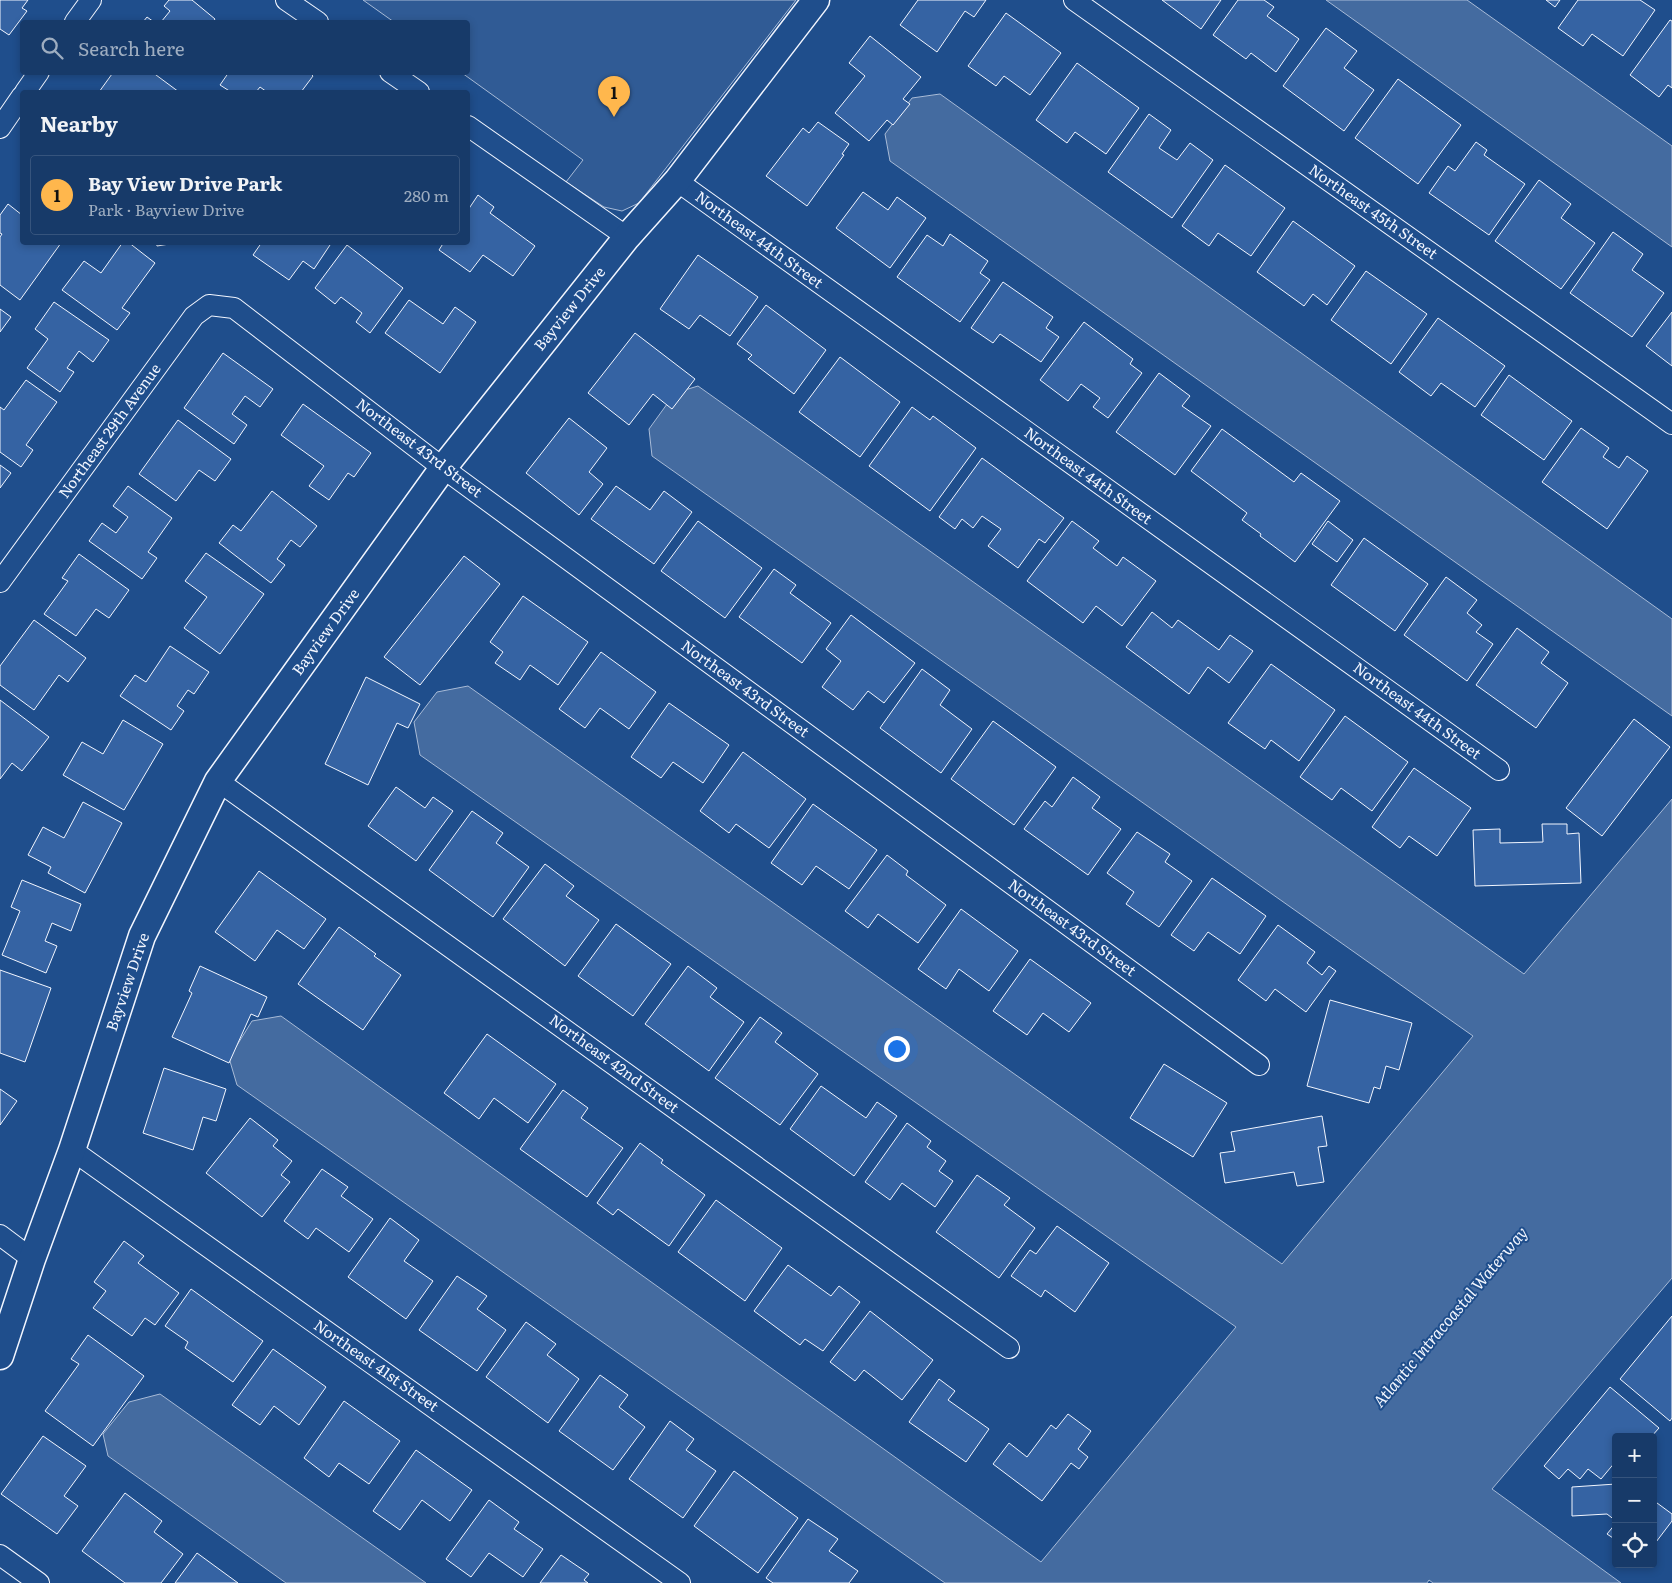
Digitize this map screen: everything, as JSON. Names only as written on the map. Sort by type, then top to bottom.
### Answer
[{"type":"street","points":[[76,20],[91,0]]},
{"type":"street","points":[[286,0],[315,20]]},
{"type":"street","name":"Bayview Drive","points":[[0,1356],[32,1259],[72,1150],[142,936],[218,782],[443,468],[627,237],[677,181],[816,0]]},
{"type":"street","name":"Northeast 45th Street","points":[[1074,0],[1672,424]]},
{"type":"street","points":[[26,90],[37,75]]},
{"type":"street","points":[[394,75],[416,90]]},
{"type":"street","points":[[0,128],[20,99]]},
{"type":"street","points":[[470,127],[627,237]]},
{"type":"street","name":"Northeast 44th Street","points":[[677,181],[1499,770]]},
{"type":"street","name":"Northeast 29th Avenue","points":[[0,582],[194,316],[209,305],[234,308]]},
{"type":"street","name":"Northeast 43rd Street","points":[[234,308],[443,468],[1259,1065]]},
{"type":"street","name":"Northeast 42nd Street","points":[[218,782],[1009,1348]]},
{"type":"street","name":"Northeast 41st Street","points":[[72,1150],[680,1583]]},
{"type":"street","points":[[0,1235],[32,1259]]},
{"type":"street","points":[[0,1555],[39,1583]]},
{"type":"shaded area","points":[[363,0],[796,0],[639,203],[622,211],[604,207],[566,182],[583,160],[465,75],[470,75],[470,20],[391,20]]},
{"type":"water","points":[[1326,0],[1467,0],[1672,146],[1672,247]]},
{"type":"water","points":[[940,94],[1672,619],[1672,716],[890,161],[885,134],[912,98]]},
{"type":"water","name":"Atlantic Intracoastal Waterway","points":[[698,386],[1524,974],[1672,799],[1672,1278],[1492,1489],[1621,1583],[1433,1583],[1429,1580],[1427,1583],[945,1583],[237,1085],[229,1058],[252,1021],[281,1016],[1041,1562],[1236,1327],[420,755],[414,722],[437,692],[468,686],[1282,1264],[1473,1036],[652,456],[649,429],[675,393]]},
{"type":"water","points":[[160,1394],[426,1583],[286,1583],[108,1456],[103,1434],[129,1402]]},
{"type":"building","points":[[0,0],[28,0],[22,8],[27,11],[9,35],[0,29]]},
{"type":"building","points":[[169,0],[192,0],[215,19],[163,20],[170,11],[164,6]]},
{"type":"building","points":[[918,0],[986,0],[974,17],[965,11],[937,52],[900,25]]},
{"type":"building","points":[[1162,0],[1221,0],[1201,29]]},
{"type":"building","points":[[1238,0],[1264,0],[1274,7],[1267,16],[1299,39],[1276,72],[1251,53],[1246,59],[1213,35]]},
{"type":"building","points":[[1546,0],[1560,0],[1555,7]]},
{"type":"building","points":[[1578,0],[1640,0],[1655,10],[1623,56],[1592,34],[1583,46],[1558,28]]},
{"type":"building","points":[[1006,13],[1061,53],[1030,95],[1004,76],[996,86],[968,66]]},
{"type":"building","points":[[1670,20],[1672,21],[1672,88],[1668,85],[1659,97],[1630,75]]},
{"type":"building","points":[[1326,28],[1357,51],[1344,68],[1374,90],[1344,131],[1283,86]]},
{"type":"building","points":[[870,36],[921,77],[903,99],[910,104],[893,125],[887,120],[869,141],[835,113],[865,76],[849,63]]},
{"type":"building","points":[[1077,63],[1139,108],[1106,154],[1075,132],[1067,143],[1036,120]]},
{"type":"building","points":[[111,75],[156,75],[176,90],[100,90]]},
{"type":"building","points":[[227,75],[313,76],[302,90],[264,90],[260,87],[258,90],[228,90],[220,85]]},
{"type":"building","points":[[1398,79],[1461,125],[1418,184],[1355,138]]},
{"type":"building","points":[[1149,114],[1171,130],[1159,148],[1177,160],[1190,143],[1213,160],[1172,218],[1108,172]]},
{"type":"building","points":[[818,122],[849,144],[842,154],[844,155],[807,206],[766,176],[803,128],[809,133]]},
{"type":"building","points":[[1476,142],[1487,150],[1484,155],[1525,184],[1489,235],[1429,193],[1448,166],[1455,171]]},
{"type":"building","points":[[1225,165],[1285,208],[1251,256],[1218,233],[1209,246],[1182,226]]},
{"type":"building","points":[[1539,180],[1571,204],[1561,218],[1595,243],[1561,289],[1495,241]]},
{"type":"building","points":[[863,192],[888,210],[897,197],[926,218],[890,268],[836,228]]},
{"type":"building","points":[[478,195],[494,207],[490,213],[535,246],[513,276],[483,255],[470,272],[439,250],[442,245],[470,245],[470,207]]},
{"type":"building","points":[[8,204],[20,213],[20,245],[60,245],[20,300],[0,285],[0,237],[2,234],[0,233],[0,215]]},
{"type":"building","points":[[1293,221],[1355,266],[1327,305],[1313,294],[1304,306],[1257,272]]},
{"type":"building","points":[[1613,232],[1643,254],[1632,270],[1664,293],[1632,337],[1570,293]]},
{"type":"building","points":[[950,234],[988,261],[980,273],[990,280],[960,322],[897,277],[927,235],[943,246]]},
{"type":"building","points":[[121,245],[132,245],[155,263],[122,308],[130,313],[117,330],[62,290],[84,261],[101,273]]},
{"type":"building","points":[[260,245],[330,245],[314,269],[303,261],[289,280],[253,255]]},
{"type":"building","points":[[347,245],[403,288],[370,333],[356,322],[362,313],[341,297],[335,304],[315,288]]},
{"type":"building","points":[[698,255],[758,297],[730,336],[700,315],[689,329],[660,309]]},
{"type":"building","points":[[1366,271],[1427,314],[1391,364],[1331,320]]},
{"type":"building","points":[[1003,282],[1053,317],[1046,328],[1059,337],[1041,362],[1000,334],[993,343],[971,328]]},
{"type":"building","points":[[409,300],[443,324],[455,307],[476,322],[440,373],[385,333]]},
{"type":"building","points":[[54,302],[109,340],[93,362],[79,351],[67,368],[74,372],[60,392],[27,368],[48,339],[35,329]]},
{"type":"building","points":[[766,305],[826,350],[794,394],[748,359],[752,355],[737,344]]},
{"type":"building","points":[[0,309],[11,317],[0,332]]},
{"type":"building","points":[[1672,312],[1672,366],[1646,346]]},
{"type":"building","points":[[1438,318],[1505,366],[1475,407],[1441,383],[1431,396],[1399,372]]},
{"type":"building","points":[[1084,322],[1133,359],[1130,364],[1142,373],[1108,418],[1093,407],[1100,398],[1081,384],[1068,401],[1040,380]]},
{"type":"building","points":[[635,333],[695,379],[672,409],[653,394],[629,425],[588,393]]},
{"type":"building","points":[[223,353],[273,389],[260,407],[245,396],[232,414],[247,425],[234,444],[184,408]]},
{"type":"building","points":[[840,357],[900,402],[860,457],[799,412]]},
{"type":"building","points":[[1159,373],[1190,396],[1182,406],[1211,426],[1175,475],[1116,432]]},
{"type":"building","points":[[1509,375],[1572,421],[1544,460],[1481,415]]},
{"type":"building","points":[[26,380],[57,402],[26,445],[33,450],[21,467],[0,452],[0,407],[4,410]]},
{"type":"building","points":[[303,404],[371,453],[354,477],[348,473],[329,500],[309,486],[324,466],[281,435]]},
{"type":"building","points":[[912,407],[930,420],[933,416],[976,448],[930,511],[869,466]]},
{"type":"building","points":[[569,418],[607,448],[589,472],[603,484],[579,515],[526,473]]},
{"type":"building","points":[[178,420],[231,459],[215,481],[199,470],[176,501],[139,474]]},
{"type":"building","points":[[1581,428],[1609,448],[1603,457],[1619,468],[1627,456],[1648,471],[1607,529],[1542,482]]},
{"type":"building","points":[[1222,429],[1294,482],[1301,473],[1340,501],[1295,562],[1242,520],[1247,513],[1191,471]]},
{"type":"building","points":[[982,458],[1064,518],[1045,543],[1039,539],[1018,568],[988,546],[1001,529],[982,516],[973,528],[962,519],[955,529],[939,517]]},
{"type":"building","points":[[0,465],[11,473],[0,488]]},
{"type":"building","points":[[128,486],[172,518],[148,552],[157,558],[142,579],[89,541],[102,523],[116,533],[128,517],[113,506]]},
{"type":"building","points":[[616,486],[650,510],[664,491],[692,512],[654,564],[591,519]]},
{"type":"building","points":[[272,491],[317,526],[300,547],[291,540],[277,559],[285,565],[271,583],[219,543],[233,525],[241,531]]},
{"type":"building","points":[[698,521],[762,568],[725,618],[661,571]]},
{"type":"building","points":[[1072,521],[1099,541],[1093,548],[1117,566],[1123,557],[1156,581],[1122,626],[1096,606],[1083,623],[1027,581]]},
{"type":"building","points":[[1328,521],[1353,540],[1337,562],[1312,544]]},
{"type":"building","points":[[1364,538],[1428,584],[1395,631],[1331,585]]},
{"type":"building","points":[[206,553],[264,594],[220,654],[184,628],[207,597],[185,581]]},
{"type":"building","points":[[79,554],[129,590],[109,618],[96,609],[76,636],[44,614],[68,581],[62,578]]},
{"type":"building","points":[[464,556],[500,584],[420,685],[384,657]]},
{"type":"building","points":[[774,569],[796,585],[790,593],[831,623],[802,663],[739,617]]},
{"type":"building","points":[[1446,577],[1477,600],[1467,613],[1482,625],[1476,632],[1493,644],[1467,681],[1404,635]]},
{"type":"building","points":[[523,596],[588,642],[558,685],[530,665],[520,680],[495,663],[503,652],[490,642]]},
{"type":"building","points":[[1152,612],[1172,628],[1178,620],[1219,650],[1230,635],[1253,651],[1229,683],[1208,667],[1189,694],[1126,647]]},
{"type":"building","points":[[851,615],[915,663],[884,703],[868,691],[853,710],[822,687],[841,661],[826,649]]},
{"type":"building","points":[[34,620],[86,658],[68,682],[59,675],[34,710],[0,685],[0,666]]},
{"type":"building","points":[[1517,628],[1549,652],[1541,663],[1568,683],[1536,728],[1476,685]]},
{"type":"building","points":[[170,646],[209,672],[194,694],[188,690],[177,706],[184,711],[171,730],[120,696],[135,675],[146,682]]},
{"type":"building","points":[[601,652],[656,692],[629,729],[600,708],[585,728],[559,709]]},
{"type":"building","points":[[1271,664],[1335,710],[1299,761],[1271,740],[1265,749],[1228,723]]},
{"type":"building","points":[[922,669],[950,690],[940,705],[972,729],[941,773],[880,728]]},
{"type":"building","points":[[366,677],[420,704],[408,728],[397,723],[368,785],[325,764]]},
{"type":"building","points":[[0,700],[49,737],[22,771],[12,763],[0,779]]},
{"type":"building","points":[[669,703],[729,745],[703,783],[673,762],[661,778],[631,757]]},
{"type":"building","points":[[1345,716],[1408,762],[1372,811],[1341,788],[1332,800],[1300,777]]},
{"type":"building","points":[[1634,719],[1670,747],[1602,836],[1566,808]]},
{"type":"building","points":[[123,720],[163,744],[124,810],[63,775],[82,742],[103,754]]},
{"type":"building","points":[[993,721],[1056,767],[1014,825],[951,779]]},
{"type":"building","points":[[743,752],[806,799],[769,848],[736,824],[729,833],[700,811]]},
{"type":"building","points":[[1414,768],[1471,808],[1437,856],[1409,836],[1400,848],[1372,827]]},
{"type":"building","points":[[1073,777],[1100,797],[1092,808],[1121,829],[1088,875],[1024,829],[1045,801],[1052,807]]},
{"type":"building","points":[[396,787],[425,808],[433,797],[453,811],[416,861],[368,826]]},
{"type":"building","points":[[83,802],[122,823],[85,893],[48,873],[51,867],[28,855],[43,827],[64,838]]},
{"type":"building","points":[[813,804],[877,850],[849,889],[816,866],[802,885],[771,863]]},
{"type":"building","points":[[472,811],[503,833],[496,843],[529,867],[493,917],[429,870]]},
{"type":"building","points":[[1542,824],[1567,824],[1567,834],[1579,833],[1581,883],[1475,886],[1473,830],[1500,829],[1500,843],[1543,842]]},
{"type":"building","points":[[1137,832],[1170,854],[1165,862],[1192,881],[1159,927],[1126,904],[1134,892],[1107,873]]},
{"type":"building","points":[[887,855],[908,871],[906,875],[946,905],[918,943],[878,914],[868,928],[845,911]]},
{"type":"building","points":[[545,864],[574,886],[566,896],[599,920],[565,966],[503,919]]},
{"type":"building","points":[[259,871],[326,919],[304,949],[277,930],[255,961],[215,932]]},
{"type":"building","points":[[1212,878],[1266,916],[1240,954],[1208,932],[1194,951],[1171,935]]},
{"type":"building","points":[[22,880],[81,904],[71,931],[52,923],[45,941],[57,946],[46,973],[2,955],[20,911],[11,907]]},
{"type":"building","points":[[961,909],[1018,951],[989,991],[959,969],[946,989],[918,969]]},
{"type":"building","points":[[616,924],[671,964],[633,1016],[578,976]]},
{"type":"building","points":[[1278,925],[1315,952],[1307,963],[1322,975],[1329,966],[1336,971],[1306,1012],[1275,989],[1266,1001],[1238,980]]},
{"type":"building","points":[[339,927],[376,954],[374,956],[401,975],[363,1030],[298,984]]},
{"type":"building","points":[[1030,959],[1091,1003],[1069,1032],[1043,1013],[1027,1035],[993,1011]]},
{"type":"building","points":[[200,966],[267,997],[258,1017],[251,1014],[229,1063],[172,1037],[192,993],[189,991]]},
{"type":"building","points":[[688,966],[717,988],[710,997],[744,1022],[709,1071],[645,1024]]},
{"type":"building","points":[[0,970],[51,988],[25,1062],[0,1053]]},
{"type":"building","points":[[1330,1000],[1412,1023],[1399,1070],[1386,1066],[1380,1089],[1374,1087],[1369,1103],[1307,1086]]},
{"type":"building","points":[[760,1017],[782,1033],[775,1042],[818,1074],[780,1125],[715,1078]]},
{"type":"building","points":[[487,1034],[556,1084],[528,1123],[494,1098],[479,1119],[444,1093]]},
{"type":"building","points":[[1164,1064],[1227,1103],[1193,1157],[1130,1118]]},
{"type":"building","points":[[164,1068],[226,1089],[216,1121],[203,1117],[193,1150],[143,1133]]},
{"type":"building","points":[[821,1086],[866,1118],[877,1102],[897,1116],[854,1176],[790,1129]]},
{"type":"building","points":[[0,1089],[17,1101],[0,1125]]},
{"type":"building","points":[[563,1090],[588,1108],[581,1118],[623,1148],[587,1197],[520,1149]]},
{"type":"building","points":[[1322,1116],[1327,1146],[1318,1147],[1324,1182],[1297,1186],[1294,1172],[1225,1183],[1220,1153],[1235,1151],[1231,1132]]},
{"type":"building","points":[[250,1118],[278,1140],[273,1146],[292,1161],[281,1175],[290,1182],[262,1217],[206,1173]]},
{"type":"building","points":[[907,1123],[931,1141],[927,1147],[946,1161],[939,1171],[953,1181],[935,1207],[902,1183],[890,1200],[865,1182]]},
{"type":"building","points":[[640,1143],[663,1160],[661,1163],[705,1195],[669,1246],[618,1209],[613,1215],[597,1203]]},
{"type":"building","points":[[322,1169],[348,1187],[341,1196],[373,1219],[349,1252],[316,1228],[308,1239],[284,1221]]},
{"type":"building","points":[[977,1175],[1010,1198],[1004,1205],[1035,1228],[999,1278],[936,1232]]},
{"type":"building","points":[[716,1200],[782,1248],[745,1301],[678,1252]]},
{"type":"building","points":[[390,1218],[419,1240],[404,1261],[433,1281],[406,1319],[348,1277]]},
{"type":"building","points":[[1057,1226],[1109,1263],[1075,1312],[1045,1290],[1041,1297],[1011,1276],[1030,1250],[1036,1254]]},
{"type":"building","points":[[124,1241],[144,1256],[138,1263],[179,1293],[155,1325],[145,1318],[132,1336],[93,1308],[106,1291],[94,1282]]},
{"type":"building","points":[[788,1265],[831,1296],[839,1286],[860,1302],[823,1351],[805,1339],[800,1345],[754,1311]]},
{"type":"building","points":[[457,1276],[487,1296],[477,1309],[506,1330],[477,1371],[419,1330]]},
{"type":"building","points":[[191,1289],[263,1341],[233,1382],[185,1348],[188,1342],[165,1326]]},
{"type":"building","points":[[870,1311],[933,1360],[902,1400],[864,1370],[855,1381],[830,1362]]},
{"type":"building","points":[[1672,1316],[1672,1418],[1670,1421],[1620,1379]]},
{"type":"building","points":[[526,1322],[556,1344],[547,1355],[579,1379],[548,1423],[486,1377]]},
{"type":"building","points":[[88,1335],[144,1376],[93,1446],[45,1411],[79,1364],[71,1359]]},
{"type":"building","points":[[273,1349],[326,1387],[299,1425],[274,1406],[260,1425],[232,1405]]},
{"type":"building","points":[[600,1375],[628,1395],[619,1407],[645,1427],[613,1470],[559,1431]]},
{"type":"building","points":[[939,1379],[955,1391],[948,1400],[989,1429],[966,1462],[909,1422]]},
{"type":"building","points":[[1610,1387],[1659,1428],[1655,1433],[1612,1433],[1612,1466],[1601,1479],[1588,1469],[1580,1479],[1568,1469],[1559,1479],[1544,1466]]},
{"type":"building","points":[[344,1401],[400,1441],[369,1484],[339,1463],[329,1477],[304,1458]]},
{"type":"building","points":[[1068,1414],[1091,1431],[1078,1449],[1088,1457],[1079,1469],[1071,1463],[1042,1501],[993,1464],[1009,1443],[1027,1457],[1051,1425],[1056,1429]]},
{"type":"building","points":[[670,1421],[694,1439],[686,1450],[716,1471],[683,1518],[629,1479]]},
{"type":"building","points":[[43,1436],[86,1466],[64,1496],[78,1506],[57,1534],[1,1494]]},
{"type":"building","points":[[416,1450],[472,1490],[450,1521],[422,1500],[400,1530],[373,1511]]},
{"type":"building","points":[[734,1471],[798,1518],[758,1573],[694,1526]]},
{"type":"building","points":[[1612,1484],[1612,1518],[1607,1514],[1572,1516],[1572,1487]]},
{"type":"building","points":[[125,1493],[162,1521],[154,1532],[183,1554],[161,1583],[125,1583],[82,1551]]},
{"type":"building","points":[[489,1500],[519,1522],[514,1529],[543,1549],[523,1577],[489,1553],[471,1577],[446,1559]]},
{"type":"building","points":[[1657,1503],[1672,1514],[1672,1521],[1657,1541]]},
{"type":"building","points":[[808,1519],[838,1539],[829,1551],[858,1571],[849,1583],[773,1583],[766,1578]]},
{"type":"building","points":[[1612,1528],[1612,1537],[1607,1534]]},
{"type":"building","points":[[197,1553],[238,1583],[175,1583]]},
{"type":"building","points":[[561,1555],[589,1574],[584,1580],[588,1583],[540,1583]]},
{"type":"place","name":"Bay View Drive Park","points":[[614,117]]}]
